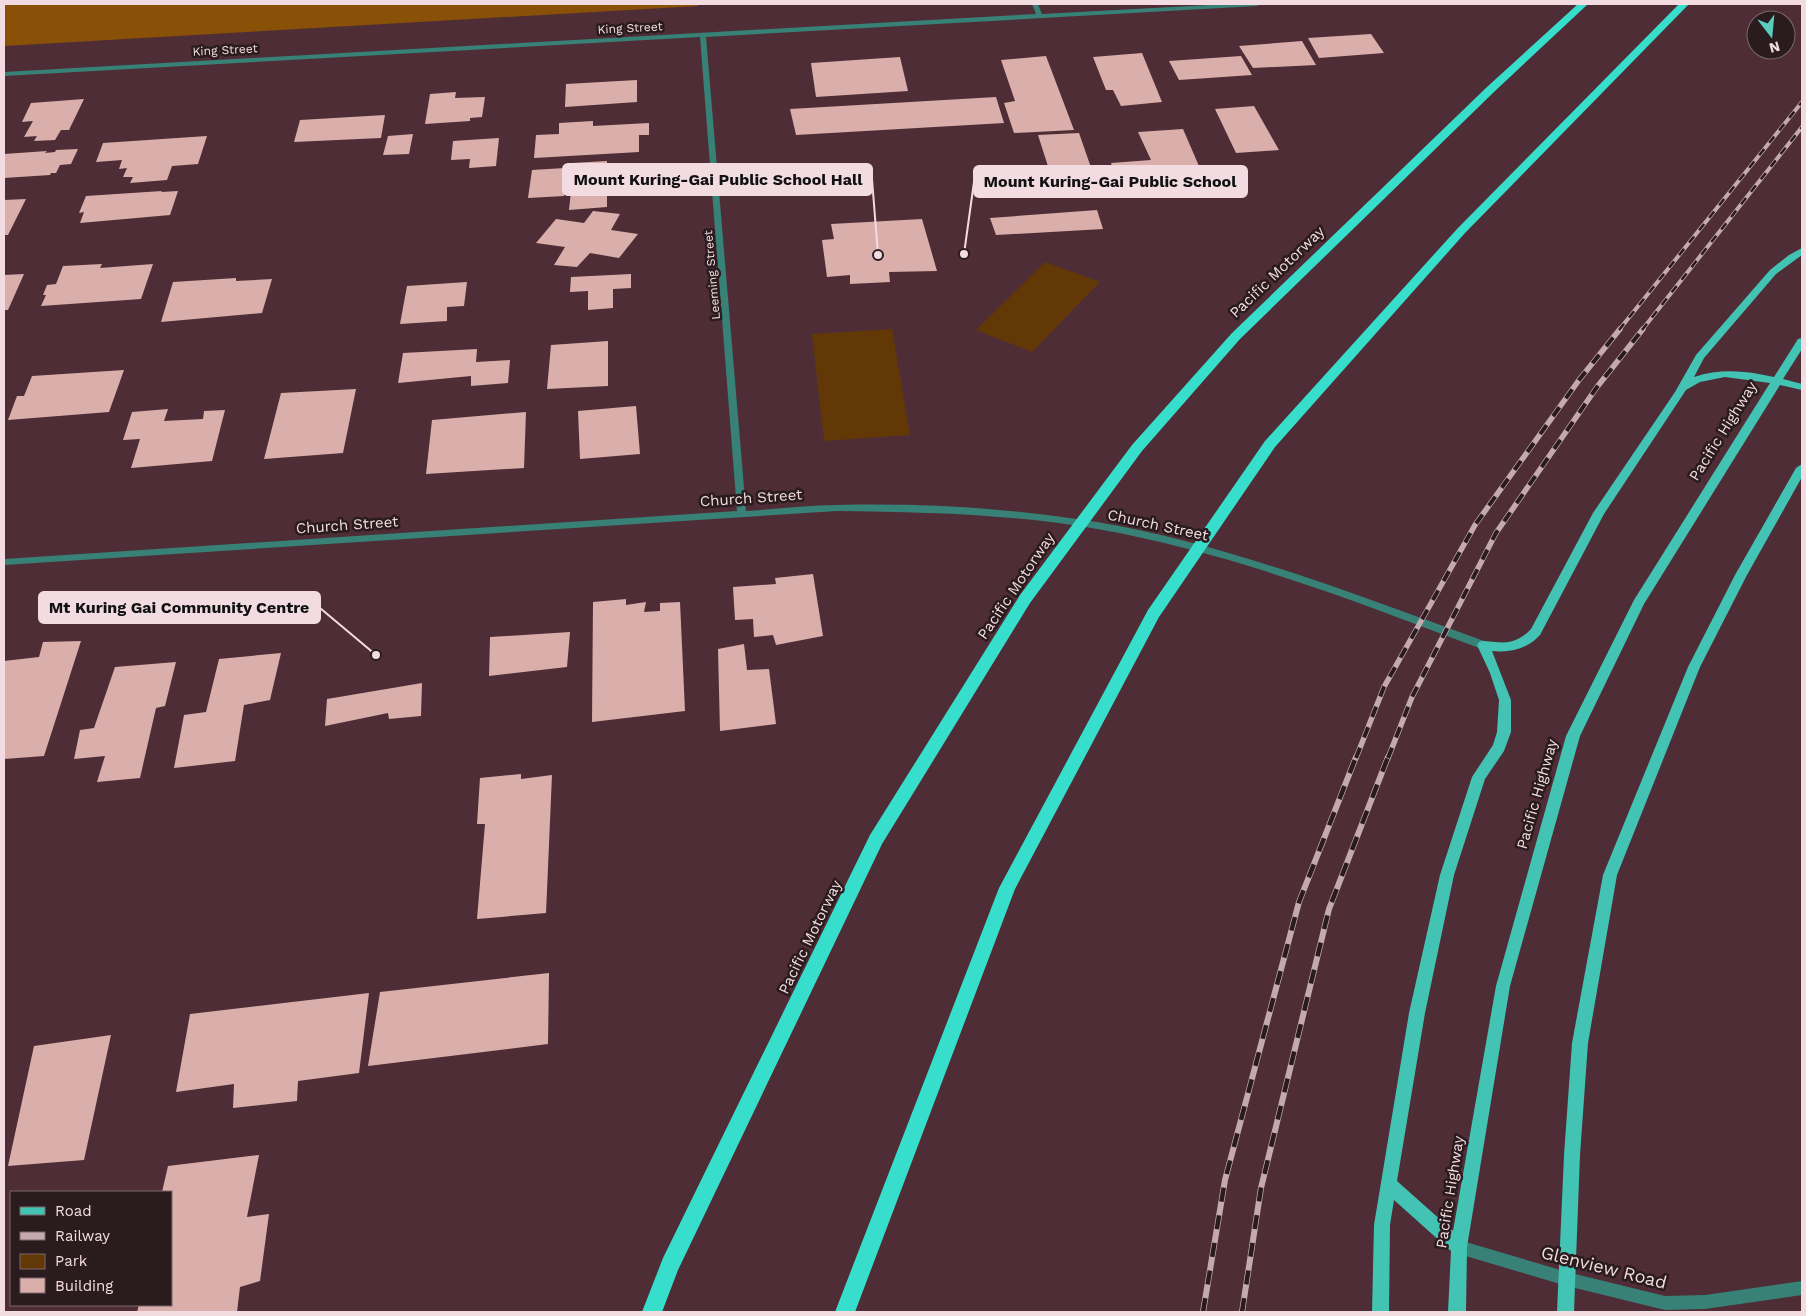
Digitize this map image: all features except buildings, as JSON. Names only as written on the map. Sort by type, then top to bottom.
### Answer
[{"type":"highway","name":"Pacific Motorway","points":[[652,1312],[670,1265],[876,840],[1025,599],[1137,448],[1236,336],[1583,4]]},
{"type":"highway","points":[[844,1312],[1007,888],[1153,614],[1270,444],[1461,231],[1684,4]]},
{"type":"main road","points":[[1483,645],[1497,648],[1511,647],[1530,639],[1536,632],[1599,513],[1680,392],[1700,357],[1773,272],[1802,251]]},
{"type":"main road","name":"Pacific Highway","points":[[1457,1312],[1459,1247],[1503,986],[1573,736],[1638,602],[1802,341]]},
{"type":"main road","points":[[1680,392],[1694,380],[1710,374],[1725,373],[1802,387]]},
{"type":"main road","points":[[1566,1312],[1572,1155],[1580,1043],[1610,875],[1663,739],[1694,666],[1741,574],[1802,468]]},
{"type":"main road","points":[[1380,1312],[1382,1224],[1417,1013],[1447,875],[1479,776],[1499,747],[1504,732],[1505,700],[1496,673],[1483,645]]},
{"type":"main road","points":[[1388,1183],[1459,1247]]},
{"type":"street","points":[[1036,4],[1040,16]]},
{"type":"street","name":"King Street","points":[[4,74],[1257,4]]},
{"type":"street","name":"Leeming Street","points":[[703,35],[742,514]]},
{"type":"street","name":"Church Street","points":[[4,562],[837,508],[944,509],[1042,517],[1145,536],[1235,558],[1302,579],[1483,645]]},
{"type":"street","name":"Glenview Road","points":[[1459,1247],[1567,1279],[1665,1303],[1705,1302],[1802,1288]]},
{"type":"green space","points":[[1045,262],[1100,282],[1032,352],[976,330]]},
{"type":"green space","points":[[892,329],[910,435],[824,441],[812,334]]},
{"type":"shaded area","points":[[4,4],[698,4],[698,6],[4,46]]},
{"type":"railway","points":[[1619,330],[1802,102]]},
{"type":"railway","points":[[1642,330],[1802,127]]},
{"type":"railway","points":[[1356,758],[1384,687],[1475,525],[1579,380],[1620,329]]},
{"type":"railway","points":[[1388,758],[1412,697],[1496,533],[1597,387],[1643,329]]},
{"type":"railway","points":[[1203,1312],[1225,1180],[1299,902],[1356,757]]},
{"type":"railway","points":[[1242,1312],[1261,1188],[1329,909],[1388,757]]},
{"type":"place","name":"Mount Kuring-Gai Public School","points":[[964,254]]},
{"type":"place","name":"Mount Kuring-Gai Public School Hall","points":[[878,255]]},
{"type":"place","name":"Mt Kuring Gai Community Centre","points":[[376,655]]}]
